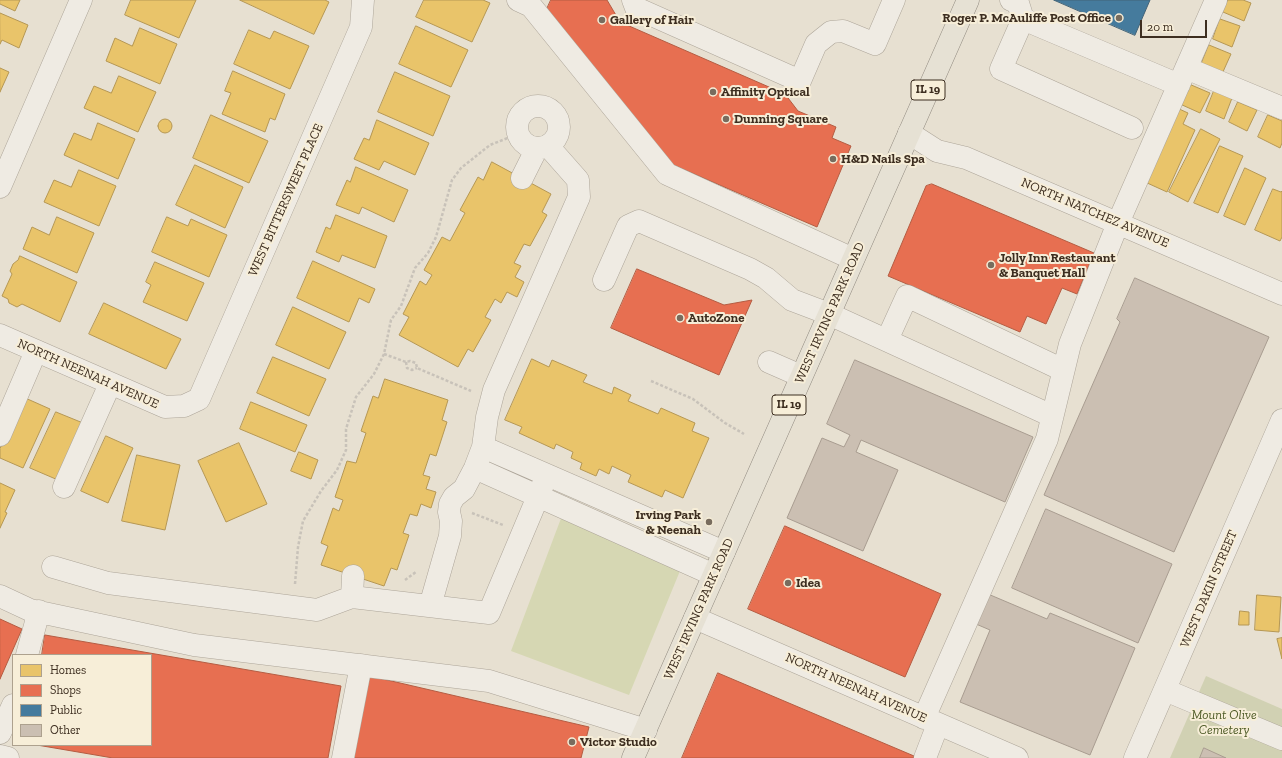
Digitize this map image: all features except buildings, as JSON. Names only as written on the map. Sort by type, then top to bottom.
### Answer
[{"type":"main road","name":"WEST IRVING PARK ROAD","points":[[633,758],[968,0]]},
{"type":"street","points":[[0,187],[81,0]]},
{"type":"street","name":"WEST BITTERSWEET PLACE","points":[[200,399],[361,27],[363,0]]},
{"type":"street","points":[[518,0],[531,6],[667,174],[854,259]]},
{"type":"street","points":[[633,0],[636,8],[800,81],[816,44],[831,32],[843,31],[875,44],[894,0]]},
{"type":"street","points":[[1011,0],[1018,3],[1023,19],[1001,69],[1132,128]]},
{"type":"street","points":[[925,758],[931,721],[1046,439],[1070,344],[1118,223],[1216,0]]},
{"type":"street","points":[[1023,19],[1182,76],[1282,108]]},
{"type":"street","points":[[430,606],[450,536],[450,504],[454,497],[464,489],[475,468],[483,447],[486,417],[498,383],[579,197],[578,180],[542,147],[525,144],[518,134],[517,120],[526,109],[532,106],[546,106],[557,116],[559,129],[557,136],[554,142],[542,147],[522,178]]},
{"type":"street","name":"NORTH NATCHEZ AVENUE","points":[[909,133],[937,151],[966,158],[1282,294]]},
{"type":"street","points":[[604,280],[628,226],[639,221],[750,269],[766,278],[792,300],[829,314],[1052,416]]},
{"type":"street","points":[[887,340],[906,296],[1064,370]]},
{"type":"street","name":"NORTH NEENAH AVENUE","points":[[0,335],[164,407],[184,406],[200,399]]},
{"type":"street","points":[[0,435],[36,351]]},
{"type":"street","points":[[769,362],[802,376]]},
{"type":"street","points":[[64,487],[110,384]]},
{"type":"street","name":"WEST DAKIN STREET","points":[[1136,758],[1282,420]]},
{"type":"street","points":[[483,447],[724,552]]},
{"type":"street","points":[[475,468],[714,575]]},
{"type":"street","points":[[54,567],[108,583],[317,610],[353,586],[379,600],[488,613],[547,475]]},
{"type":"street","points":[[606,526],[615,505]]},
{"type":"street","points":[[0,596],[30,610],[194,645],[489,681],[646,730]]},
{"type":"street","points":[[27,654],[39,611]]},
{"type":"street","name":"NORTH NEENAH AVENUE","points":[[695,618],[1017,758]]},
{"type":"street","points":[[343,758],[361,665]]},
{"type":"street","points":[[1165,690],[1282,739]]},
{"type":"street","points":[[0,733],[12,707]]},
{"type":"street","points":[[0,756],[8,758]]},
{"type":"path","points":[[293,607],[298,546],[303,521],[321,491],[337,470],[346,450],[346,429],[356,397],[374,374],[384,354],[391,320],[401,306],[406,294],[410,277],[415,268],[428,253],[436,237],[452,180],[461,168],[490,146],[518,134]]},
{"type":"path","points":[[384,354],[406,362],[410,360],[416,363],[417,368]]},
{"type":"path","points":[[406,362],[407,368],[412,370],[417,368],[492,400]]},
{"type":"path","points":[[651,381],[693,399],[724,423],[744,434]]},
{"type":"path","points":[[379,600],[416,572],[420,566]]},
{"type":"green space","points":[[563,513],[682,566],[629,695],[511,651]]},
{"type":"green space","name":"Mount Olive Cemetery","points":[[1206,676],[1282,709],[1282,758],[1170,758]]},
{"type":"place","name":"Roger P. McAuliffe Post Office","points":[[1119,18]]},
{"type":"place","name":"Gallery of Hair","points":[[602,20]]},
{"type":"place","name":"Affinity Optical","points":[[713,92]]},
{"type":"place","name":"Dunning Square","points":[[726,119]]},
{"type":"place","name":"H&D Nails Spa","points":[[833,159]]},
{"type":"place","name":"Jolly Inn Restaurant & Banquet Hall","points":[[991,265]]},
{"type":"place","name":"AutoZone","points":[[680,318]]},
{"type":"place","name":"Irving Park & Neenah","points":[[709,522]]},
{"type":"place","name":"Idea","points":[[788,583]]},
{"type":"place","name":"Victor Studio","points":[[572,742]]}]
